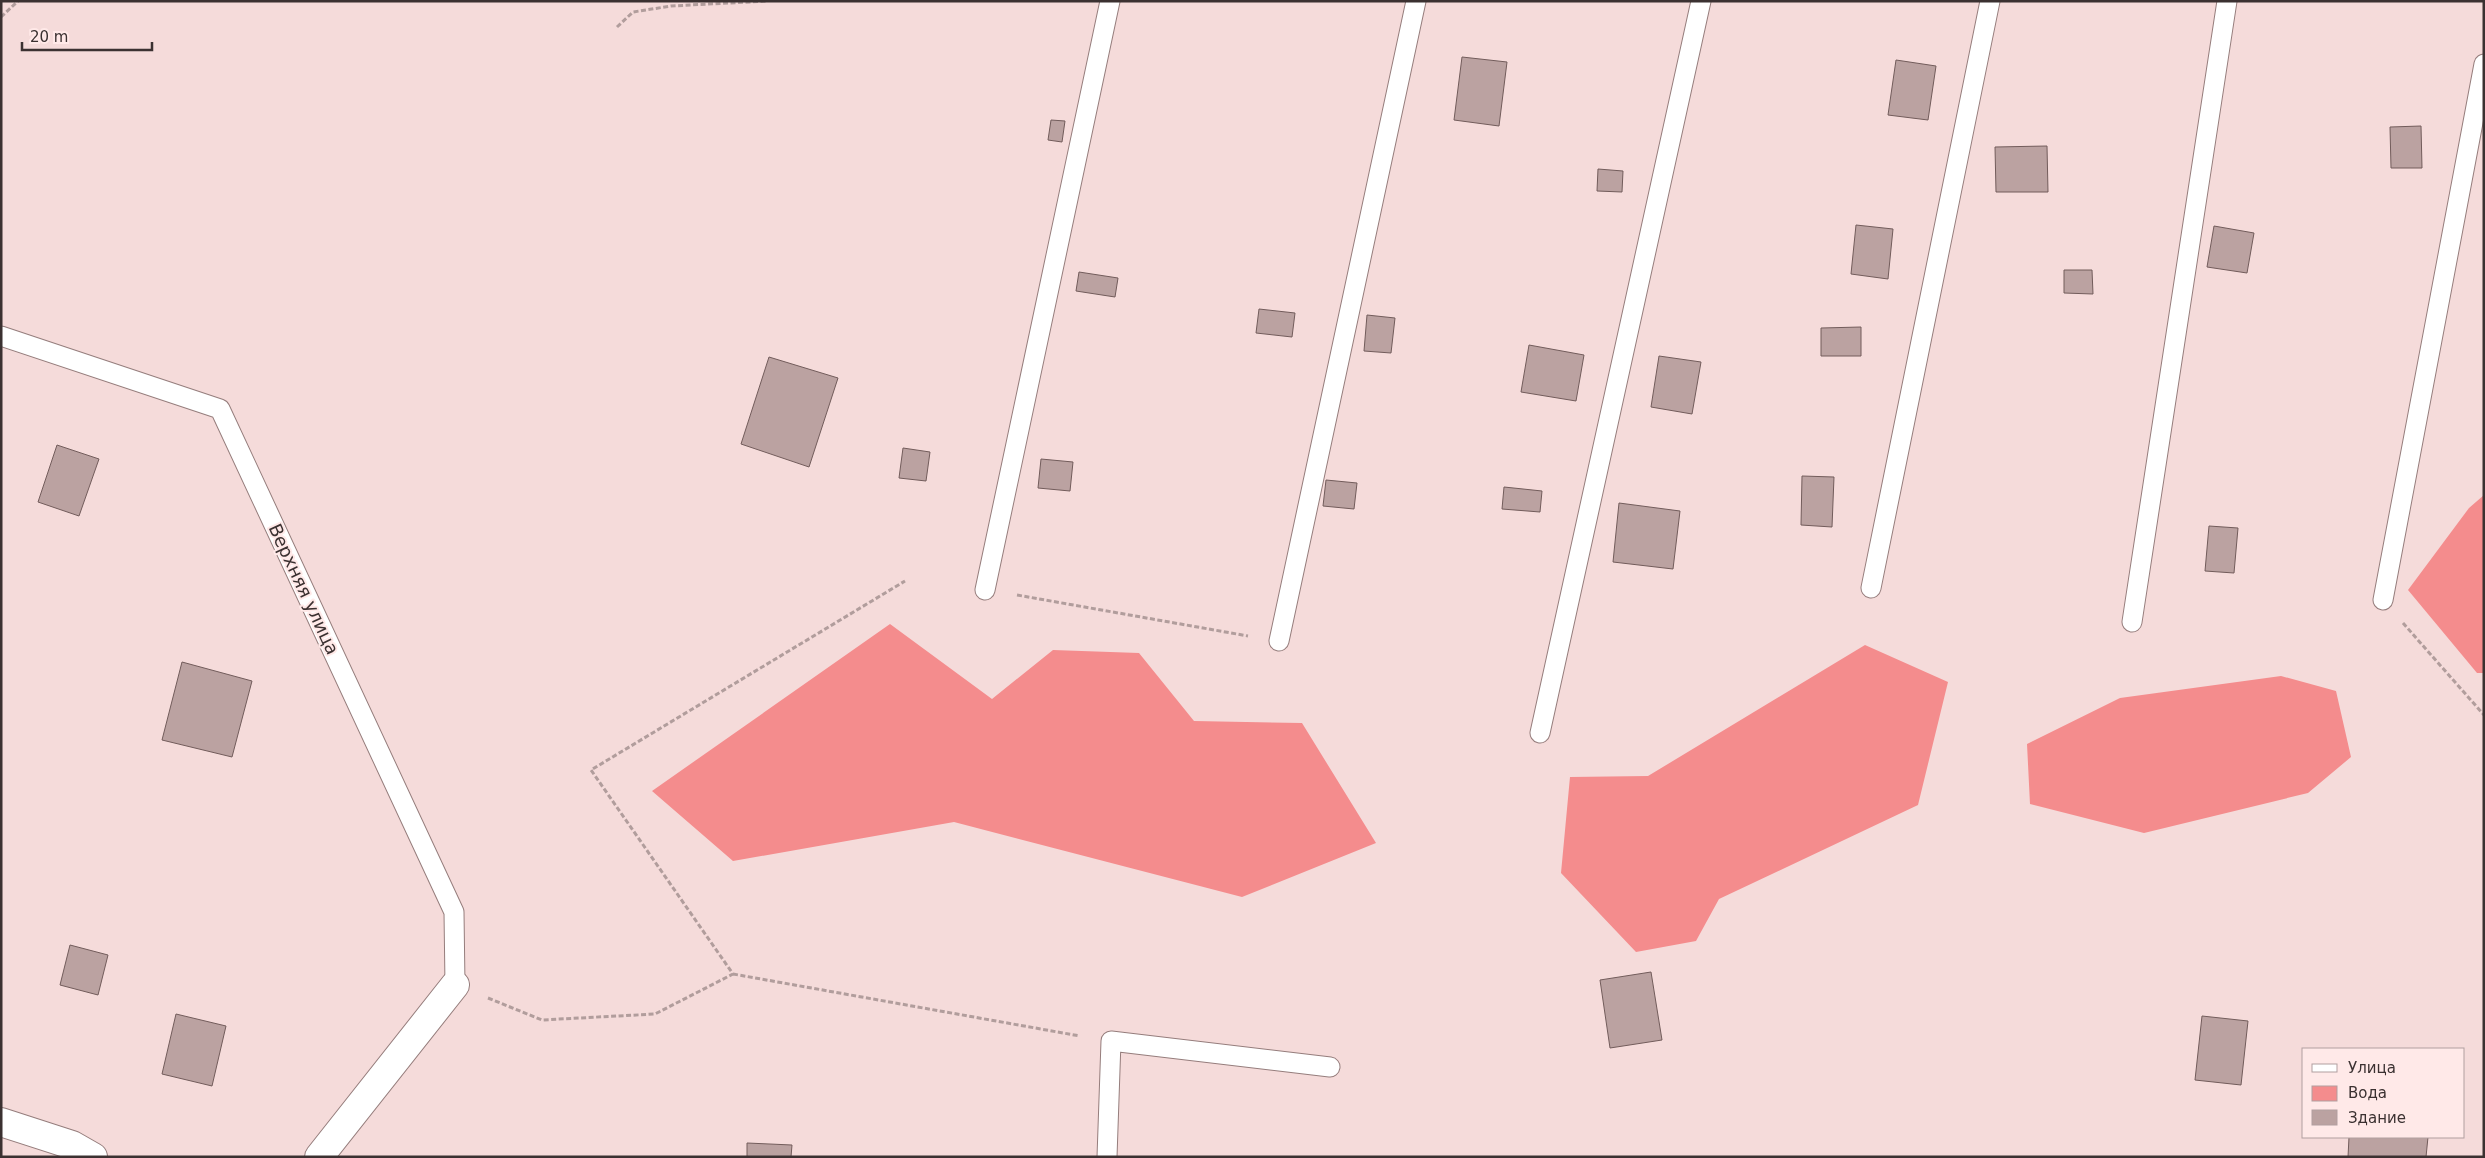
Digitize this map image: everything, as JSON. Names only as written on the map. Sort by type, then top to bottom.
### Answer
[{"type":"street","points":[[319,1157],[455,985]]},
{"type":"street","points":[[1,1122],[72,1145],[93,1157]]},
{"type":"lane","points":[[985,590],[1110,1]]},
{"type":"lane","points":[[1279,642],[1416,1]]},
{"type":"lane","points":[[1540,733],[1701,1]]},
{"type":"lane","points":[[1871,588],[1990,1]]},
{"type":"lane","points":[[2132,622],[2227,1]]},
{"type":"lane","points":[[2383,600],[2484,64]]},
{"type":"lane","name":"Верхняя улица","points":[[1,336],[220,408],[454,912],[455,985]]},
{"type":"lane","points":[[1107,1157],[1111,1041],[1330,1067]]},
{"type":"path","points":[[1,18],[18,1]]},
{"type":"path","points":[[617,28],[633,12],[672,6],[768,1]]},
{"type":"path","points":[[733,974],[591,770],[905,581]]},
{"type":"path","points":[[985,590],[1279,642]]},
{"type":"path","points":[[2383,600],[2484,715]]},
{"type":"path","points":[[455,985],[542,1020],[655,1014],[733,974],[1111,1041]]},
{"type":"water","points":[[2484,495],[2484,673],[2477,673],[2408,590],[2469,508]]},
{"type":"water","points":[[890,624],[992,699],[1053,650],[1139,653],[1194,721],[1302,723],[1376,843],[1242,897],[954,822],[733,861],[652,791]]},
{"type":"water","points":[[1865,645],[1948,682],[1918,805],[1719,899],[1696,941],[1636,952],[1561,873],[1570,777],[1648,776]]},
{"type":"water","points":[[2281,676],[2336,691],[2351,757],[2308,793],[2144,833],[2030,804],[2027,744],[2120,698]]},
{"type":"building","points":[[1462,57],[1507,62],[1499,126],[1454,120]]},
{"type":"building","points":[[1896,60],[1936,66],[1928,120],[1888,115]]},
{"type":"building","points":[[1051,120],[1065,121],[1062,142],[1048,140]]},
{"type":"building","points":[[2421,126],[2422,168],[2391,168],[2390,127]]},
{"type":"building","points":[[2047,146],[2048,192],[1996,192],[1995,147]]},
{"type":"building","points":[[1598,169],[1623,171],[1622,192],[1597,191]]},
{"type":"building","points":[[1856,225],[1893,229],[1888,279],[1851,274]]},
{"type":"building","points":[[2214,226],[2254,233],[2247,273],[2207,267]]},
{"type":"building","points":[[2064,270],[2092,270],[2093,294],[2064,293]]},
{"type":"building","points":[[1079,272],[1118,278],[1115,297],[1076,291]]},
{"type":"building","points":[[1259,309],[1295,313],[1292,337],[1256,333]]},
{"type":"building","points":[[1367,315],[1395,318],[1391,353],[1364,351]]},
{"type":"building","points":[[1861,327],[1861,356],[1821,356],[1821,328]]},
{"type":"building","points":[[1529,345],[1584,355],[1576,401],[1521,392]]},
{"type":"building","points":[[1659,356],[1701,362],[1692,414],[1651,407]]},
{"type":"building","points":[[769,357],[838,378],[809,467],[741,444]]},
{"type":"building","points":[[57,445],[99,459],[79,516],[38,502]]},
{"type":"building","points":[[903,448],[930,452],[926,481],[899,478]]},
{"type":"building","points":[[1041,459],[1073,462],[1070,491],[1038,488]]},
{"type":"building","points":[[1802,476],[1834,477],[1832,527],[1801,525]]},
{"type":"building","points":[[1326,480],[1357,483],[1354,509],[1323,506]]},
{"type":"building","points":[[1504,487],[1542,491],[1540,512],[1502,509]]},
{"type":"building","points":[[1619,503],[1680,511],[1673,569],[1613,562]]},
{"type":"building","points":[[2209,526],[2238,528],[2234,573],[2205,571]]},
{"type":"building","points":[[182,662],[252,681],[232,757],[162,740]]},
{"type":"building","points":[[70,945],[108,955],[98,995],[60,985]]},
{"type":"building","points":[[1651,972],[1662,1040],[1610,1048],[1600,980]]},
{"type":"building","points":[[176,1014],[226,1026],[212,1086],[162,1074]]},
{"type":"building","points":[[2202,1016],[2248,1021],[2241,1085],[2195,1080]]},
{"type":"building","points":[[2349,1138],[2428,1138],[2426,1157],[2348,1157]]},
{"type":"building","points":[[747,1143],[792,1145],[791,1157],[747,1157]]}]
